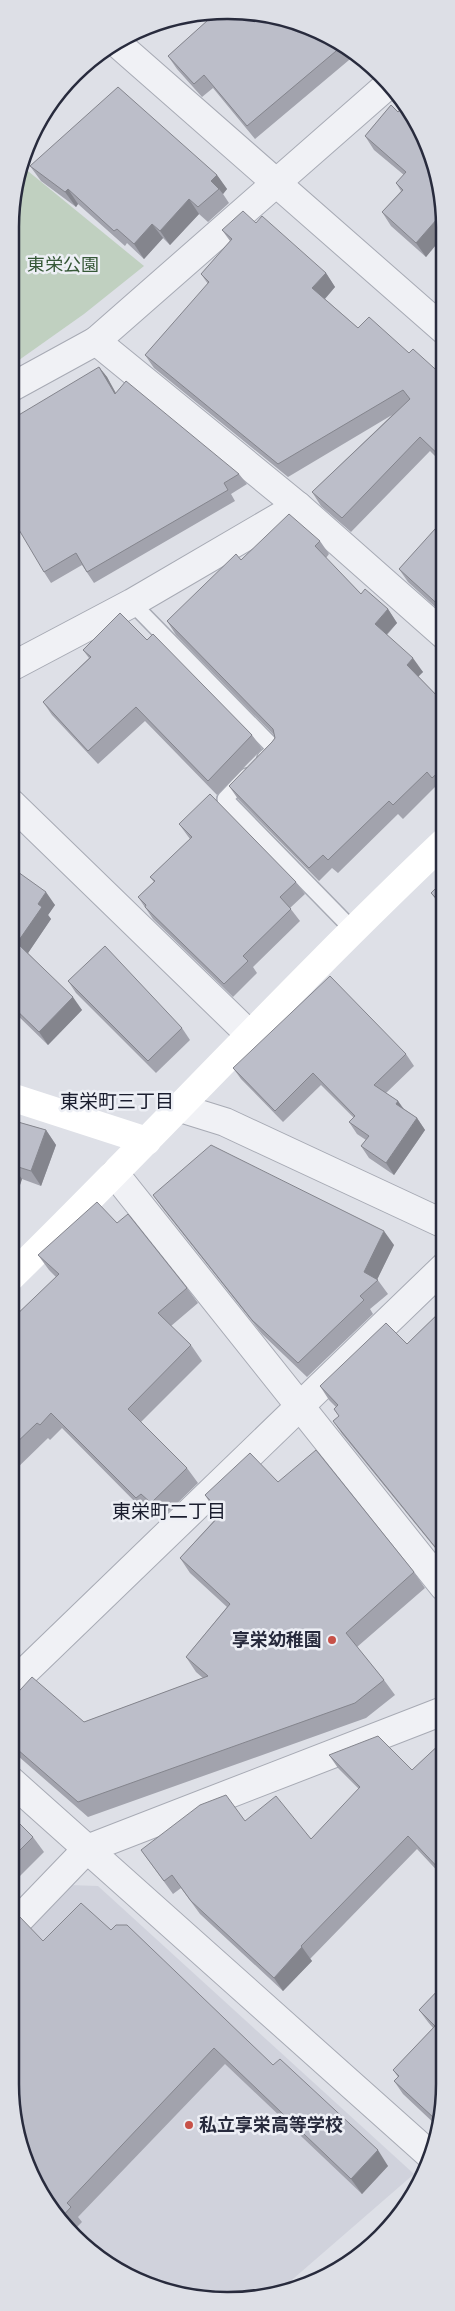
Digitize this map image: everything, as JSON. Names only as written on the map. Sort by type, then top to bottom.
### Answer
[{"type":"street","points":[[122,48],[436,323]]},
{"type":"street","points":[[19,383],[96,341],[383,89]]},
{"type":"street","points":[[96,341],[298,506],[436,628]]},
{"type":"street","points":[[19,663],[132,603],[298,506]]},
{"type":"street","points":[[19,811],[249,1034]]},
{"type":"street","points":[[19,1269],[180,1108],[249,1034],[352,929],[436,850]]},
{"type":"street","points":[[19,1100],[147,1141]]},
{"type":"street","points":[[180,1108],[225,1122],[436,1220]]},
{"type":"street","points":[[115,1174],[436,1577]]},
{"type":"street","points":[[19,1677],[436,1275]]},
{"type":"street","points":[[19,1920],[87,1849],[436,1714]]},
{"type":"street","points":[[19,1788],[425,2151]]},
{"type":"lane","points":[[132,603],[274,749],[225,799],[352,929]]},
{"type":"shaded area","name":"私立享栄高等学校","points":[[69,1885],[98,1886],[414,2174],[288,2283],[241,2292],[214,2292],[160,2281],[123,2264],[100,2249],[62,2211],[40,2176],[30,2151],[19,2097],[19,1938]]},
{"type":"green space","name":"東栄公園","points":[[27,170],[144,266],[84,314],[19,360],[19,214]]},
{"type":"building","points":[[241,19],[282,26],[320,40],[337,50],[247,126],[204,75],[194,84],[168,56],[208,20]]},
{"type":"building","points":[[118,87],[217,175],[211,181],[219,189],[198,207],[189,199],[160,231],[152,224],[134,244],[117,229],[114,231],[68,189],[65,192],[30,166]]},
{"type":"building","points":[[391,105],[398,112],[400,110],[415,135],[429,173],[436,214],[436,220],[416,243],[382,212],[403,190],[396,183],[406,172],[365,136]]},
{"type":"building","points":[[243,211],[256,223],[262,216],[326,273],[312,288],[358,328],[369,317],[409,353],[413,349],[436,370],[436,452],[420,437],[342,518],[312,492],[410,399],[403,390],[278,464],[145,355],[209,282],[201,274],[232,239],[222,230]]},
{"type":"building","points":[[99,367],[115,394],[126,381],[239,474],[224,483],[228,490],[87,572],[76,553],[44,572],[19,530],[19,415]]},
{"type":"building","points":[[289,514],[320,541],[315,546],[361,594],[365,589],[388,609],[375,624],[413,658],[407,665],[436,695],[436,774],[432,778],[427,772],[393,805],[389,801],[328,860],[323,855],[309,868],[229,786],[272,742],[275,738],[273,729],[167,621],[236,554],[241,560]]},
{"type":"building","points":[[436,528],[436,603],[399,569]]},
{"type":"building","points":[[120,613],[147,640],[153,634],[252,735],[208,781],[136,707],[88,751],[43,702],[91,657],[83,650]]},
{"type":"building","points":[[210,794],[296,882],[280,897],[291,909],[243,956],[248,961],[224,984],[145,907],[146,905],[138,897],[155,881],[150,877],[192,837],[179,824]]},
{"type":"building","points":[[19,873],[46,892],[38,904],[42,907],[19,940]]},
{"type":"building","points":[[436,888],[436,898],[431,893]]},
{"type":"building","points":[[19,945],[73,997],[39,1032],[19,1013]]},
{"type":"building","points":[[105,946],[182,1028],[148,1061],[68,981]]},
{"type":"building","points":[[330,976],[406,1054],[374,1085],[398,1101],[396,1104],[417,1118],[386,1163],[361,1146],[369,1136],[349,1122],[355,1116],[313,1073],[275,1111],[233,1068]]},
{"type":"building","points":[[19,1122],[46,1130],[31,1171],[19,1167]]},
{"type":"building","points":[[211,1145],[384,1231],[364,1272],[378,1280],[360,1296],[364,1300],[298,1363],[252,1320],[153,1195]]},
{"type":"building","points":[[97,1202],[117,1223],[128,1214],[187,1288],[158,1313],[191,1345],[128,1409],[187,1468],[151,1503],[141,1494],[136,1498],[51,1413],[40,1425],[37,1423],[19,1440],[19,1312],[59,1274],[38,1255]]},
{"type":"building","points":[[436,1316],[436,1548],[333,1421],[339,1416],[334,1409],[338,1405],[320,1386],[386,1323],[407,1344]]},
{"type":"building","points":[[316,1450],[414,1572],[346,1633],[384,1680],[355,1703],[78,1802],[19,1751],[19,1691],[32,1677],[84,1722],[208,1676],[186,1657],[230,1604],[180,1558],[222,1513],[205,1495],[250,1453],[278,1482]]},
{"type":"building","points":[[378,1736],[412,1770],[436,1748],[436,1866],[408,1836],[301,1946],[274,1978],[191,1901],[172,1875],[164,1881],[141,1850],[200,1805],[226,1795],[245,1821],[276,1796],[311,1839],[360,1787],[329,1755]]},
{"type":"building","points":[[19,1823],[33,1837],[19,1851]]},
{"type":"building","points":[[81,1903],[111,1930],[116,1925],[127,1925],[273,2065],[280,2059],[378,2150],[351,2179],[214,2048],[67,2203],[71,2207],[65,2214],[40,2176],[30,2151],[19,2097],[19,1916],[43,1941]]},
{"type":"building","points":[[436,1992],[436,2097],[433,2117],[394,2081],[399,2076],[393,2070],[435,2026],[419,2010]]},
{"type":"place","name":"享栄幼稚園","points":[[332,1640]]},
{"type":"place","name":"私立享栄高等学校","points":[[189,2125]]},
{"type":"district","name":"東栄町三丁目","points":[[117,1101]]},
{"type":"district","name":"東栄町二丁目","points":[[169,1511]]}]
